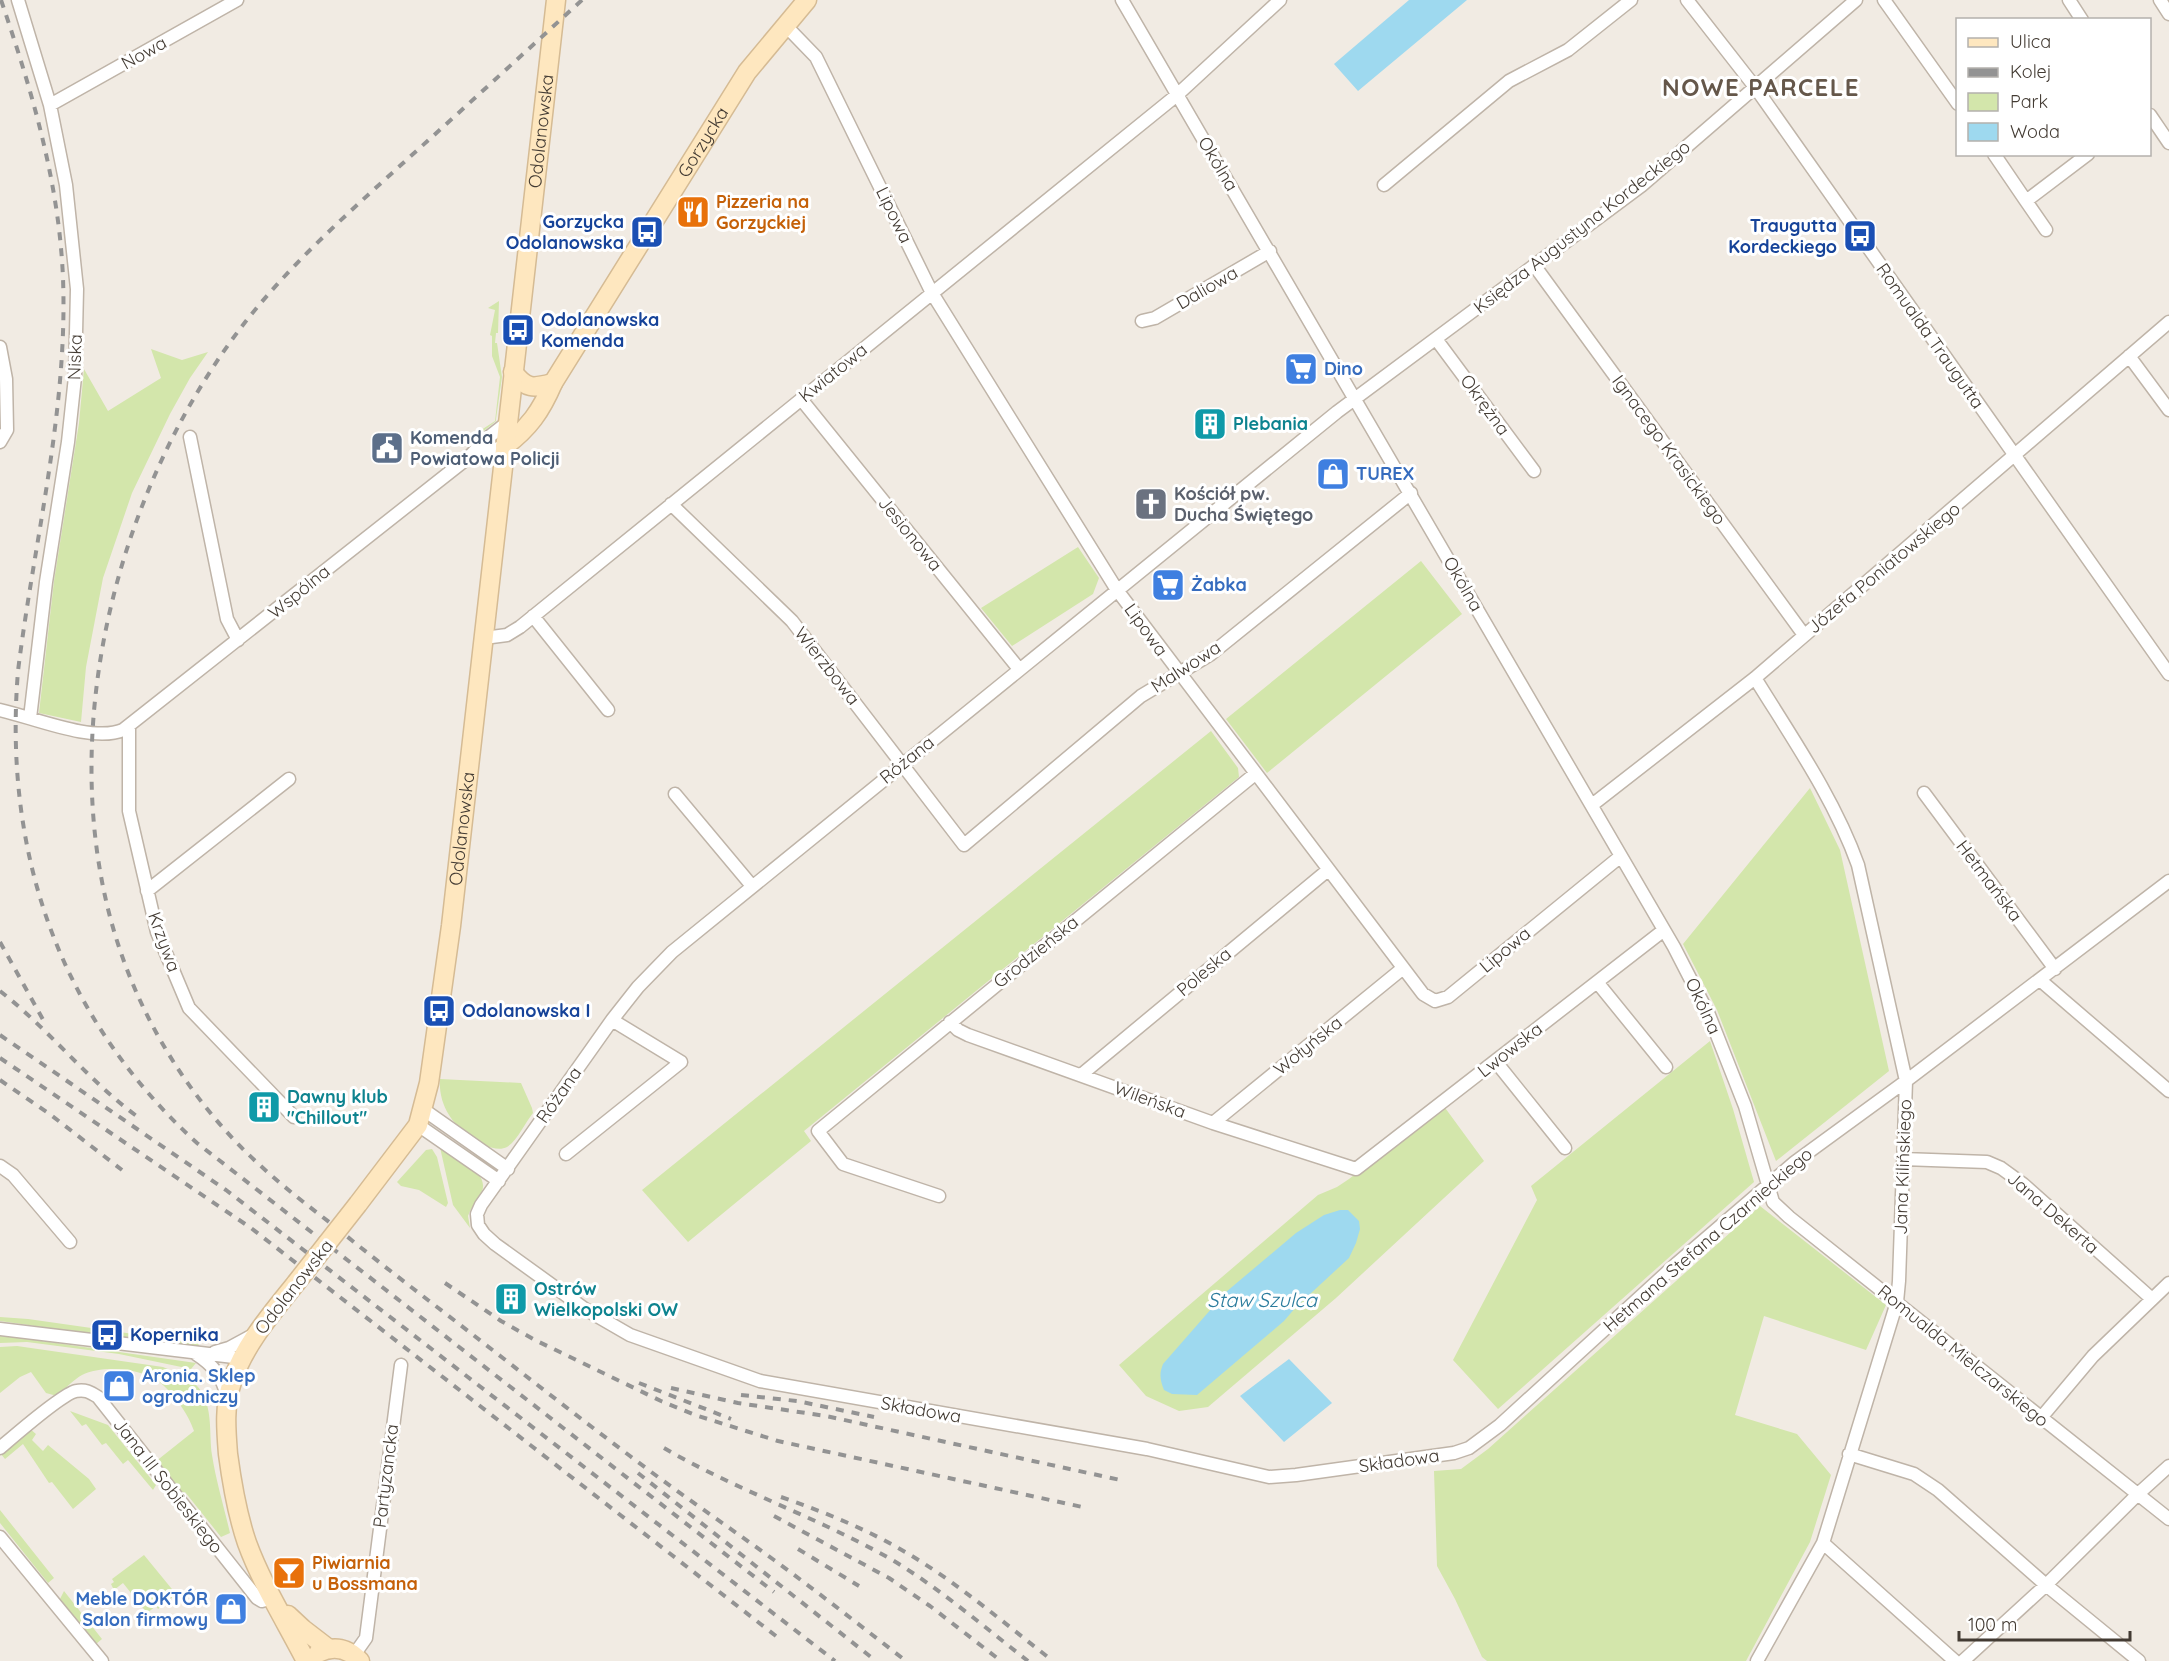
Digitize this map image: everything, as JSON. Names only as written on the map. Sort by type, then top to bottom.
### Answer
[{"type":"main road","name":"Odolanowska","points":[[306,1661],[270,1594],[247,1542],[233,1493],[226,1428],[228,1399],[232,1381],[242,1358],[259,1331],[358,1204],[421,1117],[429,1083],[447,957],[556,0]]},
{"type":"main road","name":"Gorzycka","points":[[505,446],[521,434],[537,415],[553,383],[747,72],[807,0]]},
{"type":"main road","points":[[513,372],[524,384],[531,387],[553,383]]},
{"type":"main road","name":"Gorzycka","points":[[508,422],[528,408],[553,383]]},
{"type":"main road","name":"Odolanowska","points":[[270,1594],[303,1629],[329,1649]]},
{"type":"main road","points":[[306,1661],[321,1651],[338,1648],[357,1658]]},
{"type":"street","name":"Niska","points":[[18,0],[50,105],[66,185],[77,289],[75,377],[68,442],[39,635],[30,718]]},
{"type":"street","name":"Nowa","points":[[50,105],[237,0]]},
{"type":"street","name":"Okólna","points":[[1122,0],[1664,930],[1709,1015],[1745,1106],[1767,1184]]},
{"type":"street","name":"Kwiatowa","points":[[483,638],[507,635],[533,616],[1177,94],[1280,0]]},
{"type":"street","points":[[1384,185],[1509,81],[1568,50],[1631,0]]},
{"type":"street","name":"Romualda Traugutta","points":[[1687,0],[1755,87],[2169,674]]},
{"type":"street","name":"Księdza Augustyna Kordeckiego","points":[[1355,398],[1641,186],[1856,0]]},
{"type":"street","points":[[1884,0],[1956,101]]},
{"type":"street","points":[[2160,0],[2169,14]]},
{"type":"street","points":[[2072,1],[2081,18]]},
{"type":"street","name":"Lipowa","points":[[785,25],[816,57],[824,70],[932,293],[1117,590],[1423,994],[1435,1001],[1448,997],[1621,856]]},
{"type":"street","points":[[2151,116],[2169,142]]},
{"type":"street","points":[[1995,156],[2046,230]]},
{"type":"street","points":[[2026,201],[2085,156]]},
{"type":"street","name":"Daliowa","points":[[1142,321],[1155,318],[1270,251]]},
{"type":"street","name":"Ignacego Krasickiego","points":[[1534,265],[1804,635]]},
{"type":"street","name":"Józefa Poniatowskiego","points":[[1592,806],[1755,678],[2169,321]]},
{"type":"street","name":"Okrężna","points":[[1436,339],[1534,471]]},
{"type":"street","points":[[0,347],[6,379],[7,430],[0,442]]},
{"type":"street","points":[[2129,356],[2169,410]]},
{"type":"street","name":"Różana","points":[[499,1181],[612,1020],[638,987],[672,952],[902,763],[1355,398]]},
{"type":"street","name":"Jesionowa","points":[[801,399],[1019,669]]},
{"type":"street","name":"Wspólna","points":[[129,726],[468,457],[508,422]]},
{"type":"street","points":[[190,437],[227,619],[238,640]]},
{"type":"street","name":"Wspólna","points":[[468,457],[482,455],[505,446]]},
{"type":"street","name":"Malwowa","points":[[964,845],[1141,696],[1211,654],[1411,493]]},
{"type":"street","name":"Wierzbowa","points":[[671,504],[792,621],[964,845]]},
{"type":"street","points":[[533,616],[608,710]]},
{"type":"street","name":"Jana Kilińskiego","points":[[1755,678],[1813,772],[1848,837],[1858,865],[1906,1081],[1897,1302],[1823,1543],[1757,1661]]},
{"type":"street","points":[[0,710],[86,732],[118,732],[129,726]]},
{"type":"street","name":"Krzywa","points":[[129,726],[129,811],[157,932],[189,1008],[294,1117]]},
{"type":"street","name":"Grodzieńska","points":[[939,1196],[843,1164],[818,1131],[1255,774]]},
{"type":"street","points":[[147,891],[289,779]]},
{"type":"street","points":[[675,794],[752,886]]},
{"type":"street","name":"Hetmańska","points":[[1924,794],[2055,969]]},
{"type":"street","name":"Poleska","points":[[1081,1075],[1328,870]]},
{"type":"street","name":"Hetmana Stefana Czarnieckiego","points":[[1454,1453],[1469,1448],[1500,1425],[1624,1310],[1767,1184],[2169,881]]},
{"type":"street","name":"Lwowska","points":[[1356,1169],[1664,930]]},
{"type":"street","name":"Wołyńska","points":[[1213,1123],[1402,969]]},
{"type":"street","points":[[2040,980],[2169,1091]]},
{"type":"street","points":[[1597,982],[1666,1067]]},
{"type":"street","points":[[566,1154],[681,1062],[612,1020]]},
{"type":"street","name":"Wileńska","points":[[950,1022],[958,1030],[968,1035],[1213,1123],[1356,1169]]},
{"type":"street","points":[[1496,1062],[1566,1148]]},
{"type":"street","points":[[421,1117],[508,1168]]},
{"type":"street","points":[[421,1117],[499,1181]]},
{"type":"street","name":"Jana Dekerta","points":[[1903,1159],[1987,1162],[2001,1168],[2152,1299]]},
{"type":"street","points":[[0,1166],[13,1175],[70,1242]]},
{"type":"street","name":"Składowa","points":[[499,1181],[477,1214],[478,1225],[495,1244],[585,1310],[630,1335],[760,1381],[1147,1449],[1269,1477],[1454,1453]]},
{"type":"street","name":"Romualda Mielczarskiego","points":[[1767,1184],[1773,1202],[1782,1211],[2169,1520]]},
{"type":"street","points":[[2040,1419],[2093,1356],[2169,1283]]},
{"type":"street","points":[[0,1329],[242,1358]]},
{"type":"street","points":[[208,1354],[229,1348],[259,1331]]},
{"type":"street","points":[[192,1352],[213,1367],[220,1376],[228,1399]]},
{"type":"street","name":"Partyzancka","points":[[357,1658],[366,1638],[400,1365]]},
{"type":"street","name":"Jana III Sobieskiego","points":[[0,1448],[68,1394],[85,1390],[92,1393],[104,1404],[256,1598],[262,1601],[270,1594]]},
{"type":"street","points":[[1849,1454],[1914,1474],[1938,1490],[2046,1585],[2139,1661]]},
{"type":"street","points":[[1963,1661],[2046,1585],[2169,1466]]},
{"type":"street","points":[[0,1537],[102,1661]]},
{"type":"street","points":[[1823,1543],[1954,1661]]},
{"type":"green space","points":[[499,301],[498,333],[496,333],[495,343],[497,343],[502,377],[496,421],[475,438],[475,434],[495,421],[500,377],[492,356],[492,336],[490,335],[495,310],[488,308]]},
{"type":"green space","points":[[151,349],[182,360],[208,352],[170,414],[132,493],[103,578],[86,667],[81,722],[39,713],[54,581],[79,423],[84,369],[108,411],[161,378]]},
{"type":"green space","points":[[1078,547],[1099,578],[1093,594],[1012,646],[981,608]]},
{"type":"green space","points":[[1421,561],[1462,614],[1267,773],[1226,719]]},
{"type":"green space","points":[[1211,731],[1238,768],[1239,777],[804,1131],[811,1141],[688,1242],[642,1190]]},
{"type":"green space","points":[[1810,788],[1840,850],[1889,1071],[1776,1161],[1717,1010],[1683,944]]},
{"type":"green space","points":[[1710,1041],[1754,1182],[1498,1409],[1453,1360],[1537,1200],[1531,1186]]},
{"type":"green space","points":[[440,1079],[521,1083],[533,1113],[518,1136],[507,1147],[500,1149],[483,1145],[466,1134],[453,1121],[443,1102]]},
{"type":"green space","points":[[1443,1105],[1484,1161],[1336,1298],[1208,1407],[1179,1411],[1146,1396],[1119,1365],[1318,1195],[1349,1179]]},
{"type":"green space","points":[[439,1143],[475,1170],[483,1184],[482,1191],[468,1216],[470,1228],[453,1205]]},
{"type":"green space","points":[[432,1149],[437,1157],[448,1203],[446,1207],[419,1190],[401,1186],[397,1182],[426,1150]]},
{"type":"green space","points":[[1760,1206],[1886,1305],[1866,1350],[1764,1316],[1735,1415],[1797,1434],[1831,1475],[1810,1542],[1746,1661],[1487,1661],[1482,1657],[1437,1566],[1434,1471],[1461,1469],[1488,1449]]},
{"type":"green space","points":[[0,1317],[197,1343],[199,1349],[0,1321]]},
{"type":"green space","points":[[0,1336],[196,1363],[191,1369],[119,1354],[27,1342],[0,1343]]},
{"type":"green space","points":[[17,1346],[163,1367],[194,1383],[205,1398],[207,1406],[214,1465],[230,1533],[221,1537],[185,1492],[179,1495],[155,1462],[194,1431],[184,1411],[164,1386],[151,1377],[132,1371],[100,1370],[82,1375],[57,1396],[46,1393],[31,1372],[20,1377],[0,1393],[0,1347]]},
{"type":"green space","points":[[70,1411],[108,1425],[156,1485],[153,1490],[128,1460],[123,1464],[106,1443],[102,1445],[86,1424],[82,1426]]},
{"type":"green space","points":[[29,1428],[36,1434],[32,1440],[43,1451],[48,1445],[89,1479],[96,1489],[73,1509],[52,1482],[49,1483],[23,1444],[5,1459],[0,1453]]},
{"type":"green space","points":[[0,1510],[54,1578],[48,1583],[0,1523]]},
{"type":"green space","points":[[144,1555],[176,1594],[158,1609],[156,1606],[147,1613],[123,1583],[114,1590],[111,1584],[114,1582],[112,1579]]},
{"type":"green space","points":[[64,1591],[102,1639],[96,1644],[60,1599]]},
{"type":"water","points":[[1409,0],[1467,0],[1358,91],[1334,64]]},
{"type":"water","name":"Staw Szulca","points":[[1348,1210],[1359,1221],[1360,1229],[1349,1258],[1284,1321],[1197,1395],[1172,1394],[1164,1390],[1160,1377],[1163,1364],[1226,1292],[1296,1233],[1324,1215]]},
{"type":"water","points":[[1289,1359],[1332,1403],[1284,1442],[1240,1396]]},
{"type":"railway","points":[[1,0],[33,103],[50,172],[63,278],[63,327],[55,426],[18,671],[16,739],[20,804],[32,868],[51,929],[76,987],[109,1042],[149,1094],[197,1143],[774,1592]]},
{"type":"railway","points":[[582,0],[361,201],[282,279],[246,321],[203,382],[167,449],[137,520],[114,594],[99,670],[92,746],[94,822],[105,896],[123,960],[150,1021],[166,1050],[204,1105],[250,1156],[398,1277],[582,1419],[666,1483],[791,1572],[906,1661]]},
{"type":"railway","points":[[0,942],[46,1025]]},
{"type":"railway","points":[[0,991],[105,1090],[142,1120]]},
{"type":"railway","points":[[0,1035],[226,1190],[835,1661]]},
{"type":"railway","points":[[0,1058],[251,1228],[776,1636]]},
{"type":"railway","points":[[0,1080],[51,1115],[122,1170]]},
{"type":"railway","points":[[445,1283],[501,1321],[535,1340],[695,1415],[778,1441],[1087,1508]]},
{"type":"railway","points":[[639,1383],[731,1419]]},
{"type":"railway","points":[[671,1388],[738,1403],[826,1416],[1125,1481]]},
{"type":"railway","points":[[741,1395],[797,1401],[874,1417]]},
{"type":"railway","points":[[664,1448],[719,1477],[833,1529],[889,1558],[943,1594],[1028,1661]]},
{"type":"railway","points":[[638,1473],[876,1661]]},
{"type":"railway","points":[[781,1497],[852,1525],[920,1561],[954,1584],[1053,1661]]},
{"type":"railway","points":[[774,1516],[889,1578],[930,1606],[1001,1661]]},
{"type":"railway","points":[[798,1549],[859,1586]]},
{"type":"place","name":"Pizzeria na Gorzyckiej","points":[[693,212]]},
{"type":"place","name":"Gorzycka Odolanowska","points":[[647,232]]},
{"type":"place","name":"Traugutta Kordeckiego","points":[[1860,236]]},
{"type":"place","name":"Odolanowska Komenda","points":[[518,330]]},
{"type":"place","name":"Dino","points":[[1301,369]]},
{"type":"place","name":"Plebania","points":[[1210,424]]},
{"type":"place","name":"Komenda Powiatowa Policji","points":[[387,448]]},
{"type":"place","name":"TUREX","points":[[1333,474]]},
{"type":"place","name":"Kościół pw. Ducha Świętego","points":[[1151,504]]},
{"type":"place","name":"Żabka","points":[[1168,585]]},
{"type":"place","name":"Odolanowska I","points":[[439,1011]]},
{"type":"place","name":"Dawny klub \"Chillout\"","points":[[264,1107]]},
{"type":"place","name":"Ostrów Wielkopolski OW","points":[[511,1299]]},
{"type":"place","name":"Kopernika","points":[[107,1335]]},
{"type":"place","name":"Aronia. Sklep ogrodniczy","points":[[119,1386]]},
{"type":"place","name":"Piwiarnia u Bossmana","points":[[289,1573]]},
{"type":"place","name":"Meble DOKTÓR Salon firmowy","points":[[231,1609]]},
{"type":"district","name":"NOWE PARCELE","points":[[1761,88]]}]
